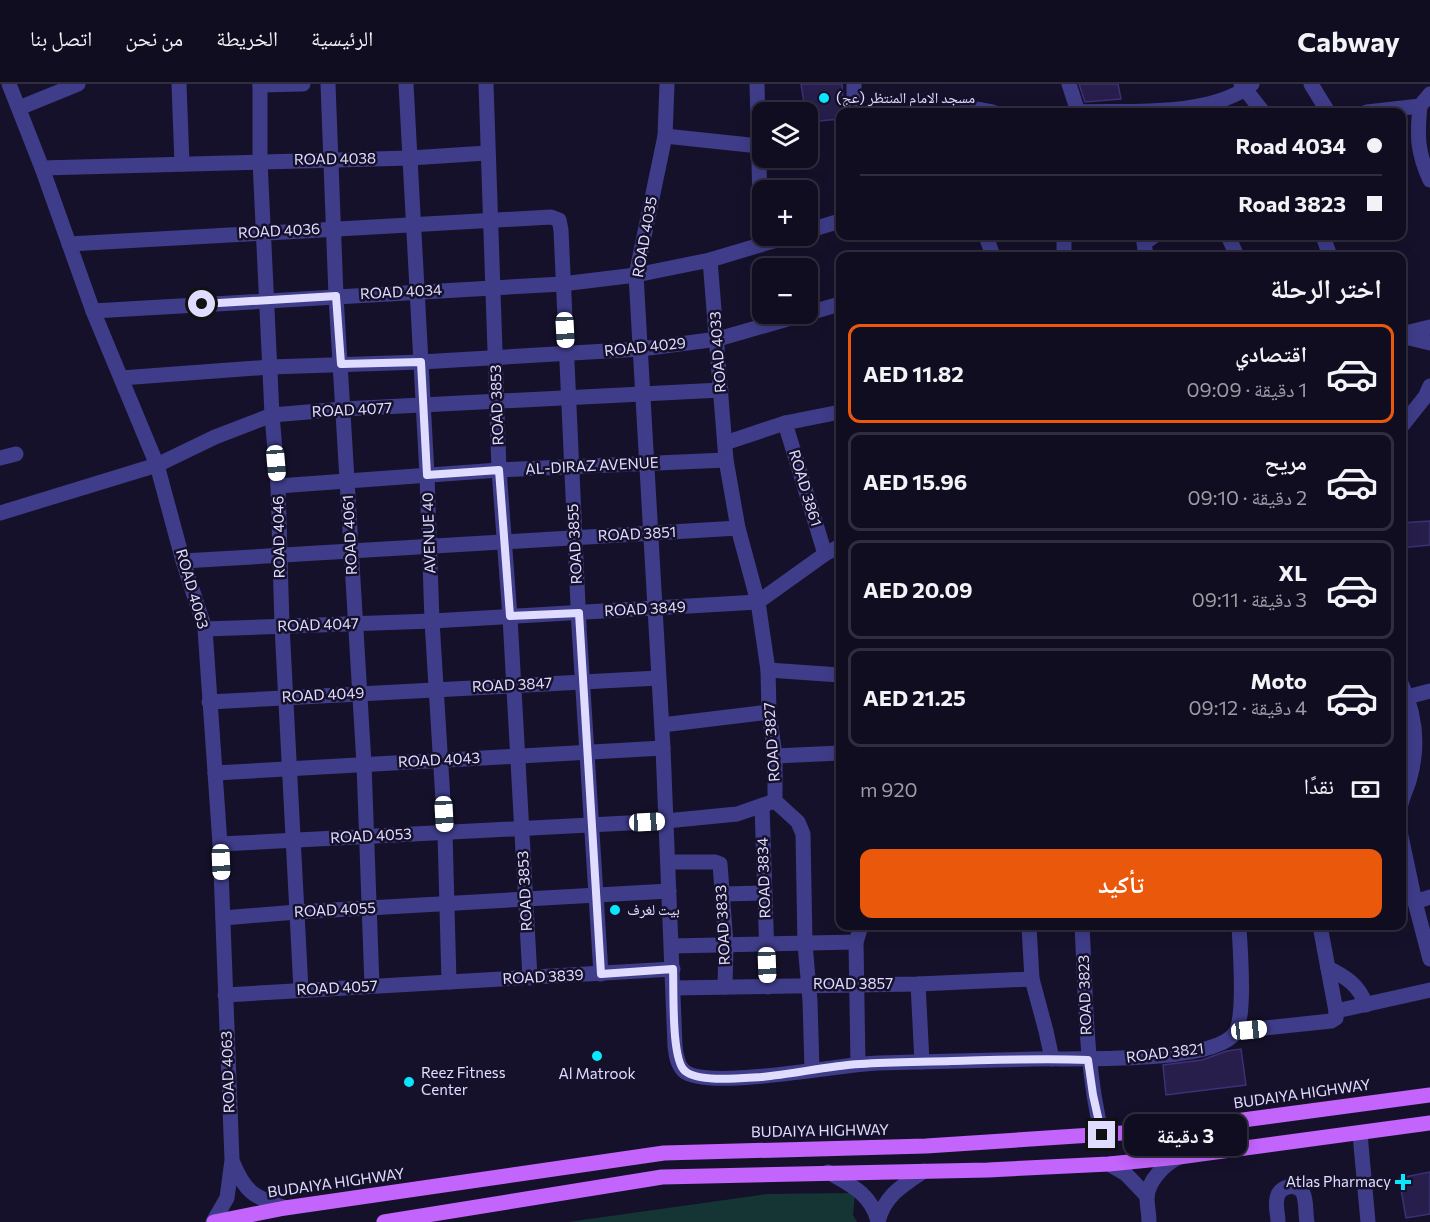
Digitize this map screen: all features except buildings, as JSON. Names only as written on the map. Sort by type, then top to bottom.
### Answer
[{"type":"main road","name":"BUDAIYA HIGHWAY","points":[[214,1222],[285,1208],[664,1153],[926,1146],[1168,1131],[1430,1095]]},
{"type":"main road","points":[[384,1222],[662,1177],[988,1170],[1109,1164],[1360,1134],[1430,1123]]},
{"type":"street","points":[[19,108],[78,84]]},
{"type":"street","points":[[179,84],[182,164]]},
{"type":"street","points":[[260,84],[303,84]]},
{"type":"street","name":"ROAD 4046","points":[[260,84],[260,161],[272,415],[278,486],[282,626],[301,990]]},
{"type":"street","name":"ROAD 4061","points":[[328,84],[336,296],[367,836],[372,986]]},
{"type":"street","name":"AVENUE 40","points":[[406,84],[427,475],[432,621],[442,760],[449,982]]},
{"type":"street","name":"ROAD 3853","points":[[486,84],[499,470],[510,616],[530,978]]},
{"type":"street","name":"ROAD 4035","points":[[648,463],[636,275],[665,136],[668,84]]},
{"type":"street","points":[[757,84],[758,102]]},
{"type":"street","points":[[854,84],[854,108]]},
{"type":"street","points":[[1070,84],[1076,108]]},
{"type":"street","points":[[1311,84],[1326,108]]},
{"type":"street","points":[[1173,108],[1227,100],[1246,86],[1260,108]]},
{"type":"street","name":"ROAD 4063","points":[[7,91],[19,108],[93,311],[157,465],[183,561],[205,629],[220,844],[232,1160],[227,1198],[214,1222]]},
{"type":"street","points":[[1402,108],[1420,106],[1430,94]]},
{"type":"street","points":[[962,106],[972,108]]},
{"type":"street","points":[[1420,106],[1424,128],[1418,149],[1430,180]]},
{"type":"street","points":[[665,136],[752,145]]},
{"type":"street","name":"ROAD 4038","points":[[42,168],[410,158],[488,153]]},
{"type":"street","name":"ROAD 3855","points":[[489,221],[551,217],[559,220],[561,230],[567,399],[582,681],[601,974]]},
{"type":"street","name":"ROAD 4036","points":[[69,244],[414,223],[489,221]]},
{"type":"street","points":[[818,228],[836,222]]},
{"type":"street","name":"ROAD 4034","points":[[93,311],[493,286],[562,284],[636,275],[710,260],[755,246]]},
{"type":"street","name":"ROAD 4033","points":[[710,260],[725,443]]},
{"type":"street","name":"ROAD 4029","points":[[121,378],[270,367],[421,362],[641,349],[718,339],[836,305]]},
{"type":"street","points":[[1406,334],[1430,327]]},
{"type":"street","points":[[1406,336],[1430,343]]},
{"type":"street","points":[[1406,421],[1425,397],[1430,386]]},
{"type":"street","name":"ROAD 4077","points":[[0,513],[157,465],[215,437],[272,415],[343,409],[423,407],[721,390]]},
{"type":"street","points":[[725,443],[785,423],[836,413]]},
{"type":"street","name":"ROAD 3861","points":[[785,423],[825,554]]},
{"type":"street","name":"ROAD 3827","points":[[725,443],[738,528],[758,602],[768,670],[769,712],[775,756],[768,803],[798,822],[803,834],[805,944],[810,1001],[812,1070]]},
{"type":"street","points":[[0,458],[16,454]]},
{"type":"street","name":"AL-DIRAZ AVENUE","points":[[278,486],[499,470],[726,460]]},
{"type":"street","points":[[648,463],[674,988]]},
{"type":"street","name":"ROAD 3851","points":[[183,561],[738,528]]},
{"type":"street","points":[[758,602],[836,548]]},
{"type":"street","name":"ROAD 3849","points":[[432,621],[758,602]]},
{"type":"street","name":"ROAD 4047","points":[[205,629],[432,621]]},
{"type":"street","points":[[768,670],[836,675]]},
{"type":"street","name":"ROAD 3847","points":[[437,689],[658,678]]},
{"type":"street","name":"ROAD 4049","points":[[209,702],[437,689]]},
{"type":"street","points":[[1406,690],[1430,691]]},
{"type":"street","points":[[1406,697],[1414,723],[1415,751],[1406,789]]},
{"type":"street","points":[[662,725],[769,712]]},
{"type":"street","name":"ROAD 4043","points":[[215,773],[663,748]]},
{"type":"street","points":[[775,756],[836,753]]},
{"type":"street","name":"ROAD 4053","points":[[220,844],[666,821],[737,814],[768,803]]},
{"type":"street","name":"ROAD 3834","points":[[768,803],[764,893],[768,987]]},
{"type":"street","points":[[1406,860],[1430,959]]},
{"type":"street","name":"ROAD 3833","points":[[668,862],[718,863],[723,894],[726,944],[725,987]]},
{"type":"street","name":"ROAD 4055","points":[[223,918],[669,891]]},
{"type":"street","points":[[723,894],[764,893]]},
{"type":"street","points":[[1415,902],[1430,897]]},
{"type":"street","points":[[858,1064],[856,942],[860,930]]},
{"type":"street","points":[[1029,930],[1032,979],[1052,1059]]},
{"type":"street","name":"ROAD 3823","points":[[1083,930],[1088,1060],[1102,1135]]},
{"type":"street","points":[[1239,930],[1240,1021],[1237,1031],[1331,1021],[1336,1018],[1321,930]]},
{"type":"street","points":[[672,945],[856,942]]},
{"type":"street","points":[[1328,968],[1352,982],[1362,993],[1366,1005]]},
{"type":"street","name":"ROAD 3839","points":[[449,982],[673,969]]},
{"type":"street","name":"ROAD 3857","points":[[674,988],[768,987],[808,984],[918,984],[1032,979]]},
{"type":"street","name":"ROAD 4057","points":[[225,994],[449,982]]},
{"type":"street","points":[[918,984],[922,1062]]},
{"type":"street","name":"ROAD 3821","points":[[674,988],[676,1054],[683,1071],[704,1078],[780,1075],[858,1064],[1088,1060],[1161,1055],[1203,1049],[1224,1043],[1237,1031]]},
{"type":"street","points":[[1336,1011],[1430,990]]},
{"type":"street","points":[[1360,1134],[1368,1222]]},
{"type":"street","points":[[1149,1222],[1147,1196],[1159,1173],[1179,1157]]},
{"type":"street","name":"ROAD 4063","points":[[232,1160],[246,1188],[262,1200],[285,1208]]},
{"type":"street","points":[[1109,1164],[1126,1174],[1147,1196]]},
{"type":"street","points":[[878,1221],[880,1211],[892,1194],[924,1171]]},
{"type":"street","points":[[828,1172],[867,1197],[878,1221]]},
{"type":"street","points":[[1278,1222],[1277,1197],[1284,1188],[1289,1186],[1304,1194],[1307,1222]]},
{"type":"green space","points":[[855,1193],[853,1215],[857,1222],[568,1222],[768,1194]]},
{"type":"place","name":"مسجد الامام المنتظر (عج)","points":[[824,98]]},
{"type":"place","name":"بيت لغرف","points":[[615,910]]},
{"type":"place","name":"Al Matrook","points":[[597,1056]]},
{"type":"place","name":"Reez Fitness Center","points":[[409,1082]]},
{"type":"place","name":"Atlas Pharmacy","points":[[1403,1182]]},
{"type":"route","points":[[202,304],[336,296],[341,364],[421,362],[427,475],[499,470],[510,616],[579,613],[601,974],[673,969],[675,1046],[683,1071],[704,1078],[729,1078],[780,1075],[858,1064],[1088,1060],[1102,1135]]}]
